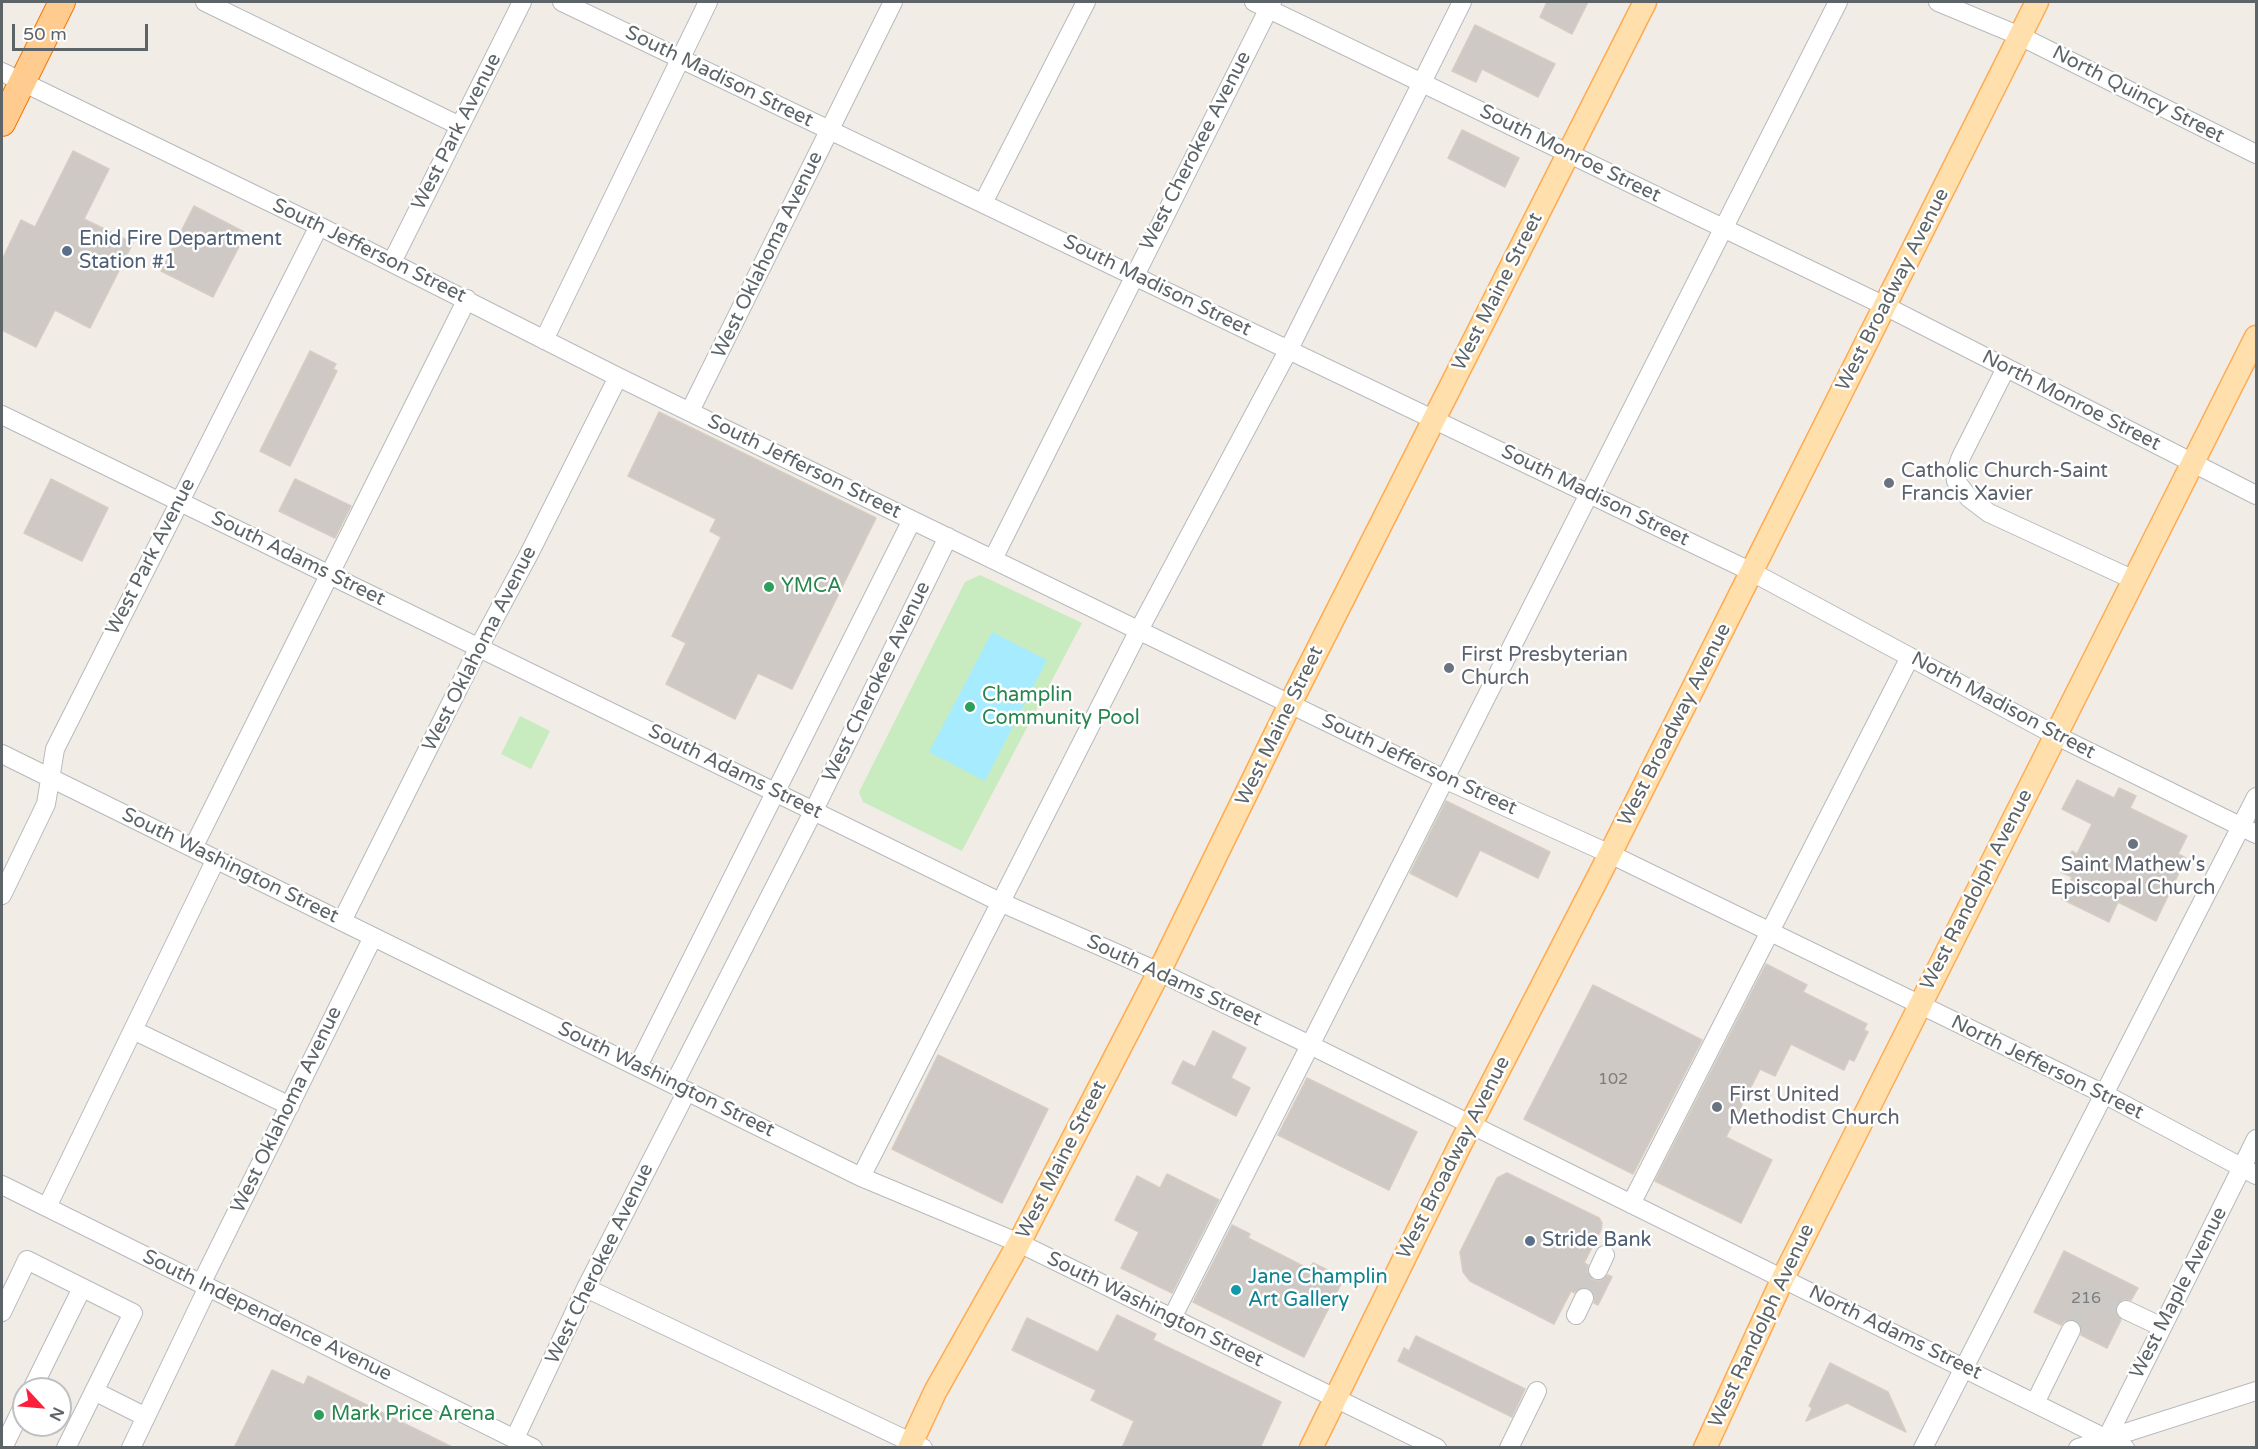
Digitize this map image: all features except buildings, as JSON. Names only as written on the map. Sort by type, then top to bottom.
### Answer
[{"type":"highway","points":[[2,123],[12,77],[62,2]]},
{"type":"main road","name":"West Maine Street","points":[[915,1446],[935,1392],[1019,1243],[1159,972],[1290,704],[1645,2]]},
{"type":"main road","name":"West Broadway Avenue","points":[[1311,1448],[1470,1124],[1610,854],[2037,2]]},
{"type":"main road","name":"West Randolph Avenue","points":[[1705,1448],[1782,1278],[2256,337]]},
{"type":"street","points":[[205,2],[460,126]]},
{"type":"street","name":"West Park Avenue","points":[[392,262],[522,2]]},
{"type":"street","name":"South Madison Street","points":[[562,2],[1752,572]]},
{"type":"street","points":[[544,340],[708,2]]},
{"type":"street","name":"West Oklahoma Avenue","points":[[690,411],[893,2]]},
{"type":"street","points":[[983,203],[1086,2]]},
{"type":"street","points":[[861,1177],[1139,630],[1289,349],[1462,2]]},
{"type":"street","points":[[1172,1318],[1838,2]]},
{"type":"street","name":"North Quincy Street","points":[[1938,2],[2020,36],[2256,154]]},
{"type":"street","name":"South Monroe Street","points":[[1265,4],[1885,306]]},
{"type":"street","name":"West Cherokee Avenue","points":[[993,558],[1134,275],[1265,4]]},
{"type":"street","name":"South Jefferson Street","points":[[12,77],[467,299],[544,340],[1444,779],[1610,854]]},
{"type":"street","name":"West Park Avenue","points":[[2,895],[9,862],[46,804],[55,748],[319,226]]},
{"type":"street","points":[[193,848],[467,299]]},
{"type":"street","name":"North Monroe Street","points":[[1885,306],[2256,495]]},
{"type":"street","points":[[2006,368],[1961,457],[1955,473],[1956,481],[1969,498],[1989,513],[2133,580]]},
{"type":"street","name":"West Oklahoma Avenue","points":[[342,921],[618,376]]},
{"type":"street","name":"South Adams Street","points":[[2,415],[1000,902],[1159,972],[1470,1124]]},
{"type":"street","points":[[638,1066],[912,520]]},
{"type":"street","name":"West Cherokee Avenue","points":[[515,1438],[814,810],[948,537]]},
{"type":"street","name":"North Madison Street","points":[[1752,572],[2055,735],[2249,830]]},
{"type":"street","points":[[1631,1204],[1910,657]]},
{"type":"street","name":"South Washington Street","points":[[2,754],[861,1177],[1019,1243],[1437,1448]]},
{"type":"street","points":[[1923,1448],[2104,1094],[2249,830],[2256,797]]},
{"type":"street","name":"North Jefferson Street","points":[[1610,854],[2104,1094],[2249,1171]]},
{"type":"street","points":[[47,1207],[216,859]]},
{"type":"street","name":"West Oklahoma Avenue","points":[[132,1447],[290,1106],[373,937]]},
{"type":"street","points":[[133,1030],[290,1106]]},
{"type":"street","name":"North Adams Street","points":[[1470,1124],[2035,1403],[2104,1443],[2125,1448]]},
{"type":"street","name":"West Maple Avenue","points":[[2104,1443],[2162,1327],[2249,1171],[2256,1139]]},
{"type":"street","name":"South Independence Avenue","points":[[2,1185],[533,1448]]},
{"type":"street","points":[[2,1312],[27,1260],[133,1313],[66,1448]]},
{"type":"street","points":[[38,1377],[82,1287]]},
{"type":"street","points":[[586,1288],[915,1446]]},
{"type":"street","points":[[1576,1315],[1584,1298]]},
{"type":"street","points":[[2126,1310],[2162,1327]]},
{"type":"street","points":[[2035,1403],[2071,1330]]},
{"type":"street","points":[[94,1391],[146,1417]]},
{"type":"street","points":[[1509,1448],[1538,1391]]},
{"type":"street","points":[[2078,1448],[2104,1443],[2256,1391]]},
{"type":"street","points":[[3,1448],[12,1429]]},
{"type":"green space","name":"Champlin Community Pool","points":[[980,575],[1082,623],[962,851],[863,802],[859,792],[965,582]]},
{"type":"green space","points":[[520,716],[550,731],[531,769],[501,754]]},
{"type":"water","name":"Champlin Community Pool","points":[[992,632],[1047,660],[985,781],[929,752]]},
{"type":"tunnel","points":[[1584,1298],[1598,1270]]},
{"type":"tunnel","points":[[2071,1330],[2090,1293],[2126,1310]]},
{"type":"place","name":"Enid Fire Department Station #1","points":[[67,251]]},
{"type":"place","name":"Catholic Church-Saint Francis Xavier","points":[[1889,483]]},
{"type":"place","name":"YMCA","points":[[769,587]]},
{"type":"place","name":"First Presbyterian Church","points":[[1449,668]]},
{"type":"place","name":"Champlin Community Pool","points":[[970,707]]},
{"type":"place","name":"Saint Mathew's Episcopal Church","points":[[2133,844]]},
{"type":"place","name":"First United Methodist Church","points":[[1717,1107]]},
{"type":"place","name":"Stride Bank","points":[[1530,1241]]},
{"type":"place","name":"Jane Champlin Art Gallery","points":[[1236,1290]]},
{"type":"place","name":"Mark Price Arena","points":[[319,1415]]}]
